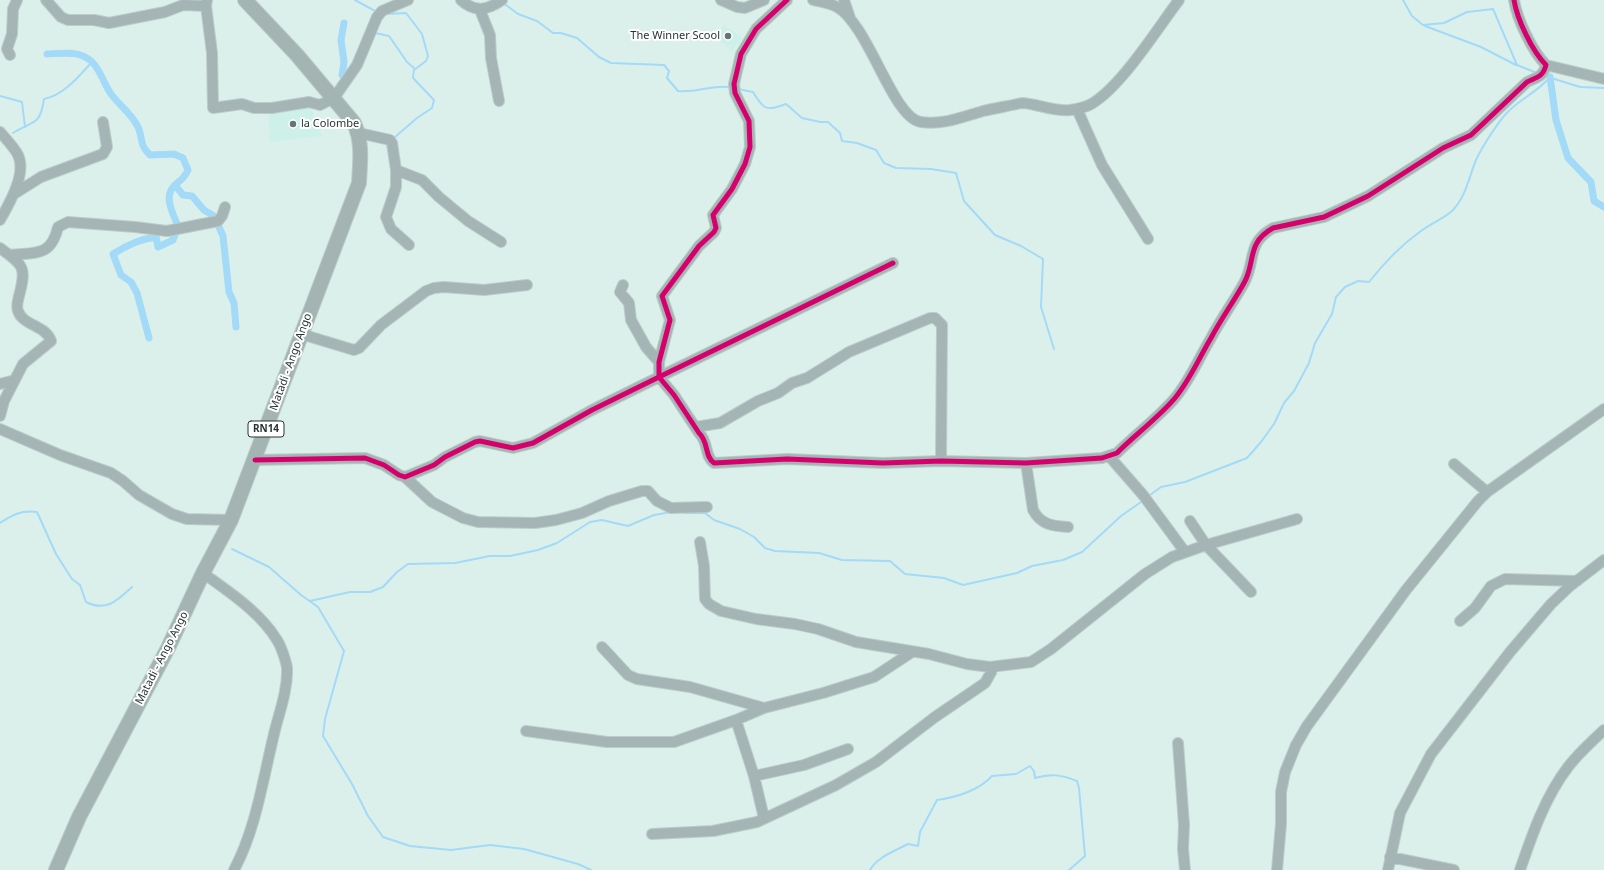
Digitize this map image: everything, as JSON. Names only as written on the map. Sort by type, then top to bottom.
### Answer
[{"type":"highway","name":"Matadi - Ango Ango","points":[[56,870],[79,817],[168,648],[203,573],[231,520],[359,183],[361,159],[358,134],[354,124],[298,55],[245,0]]},
{"type":"street","points":[[10,55],[7,49],[12,34],[13,9],[17,0]]},
{"type":"street","points":[[46,0],[61,18],[68,20],[94,20],[109,23],[165,12],[183,5],[207,3],[212,53],[213,108],[242,104],[254,108],[266,108],[309,102],[320,105],[334,98],[356,65],[377,17],[382,11],[401,5],[408,0]]},
{"type":"street","points":[[461,0],[471,8],[480,10],[488,9],[502,0]]},
{"type":"street","points":[[721,0],[736,7],[745,8],[764,0]]},
{"type":"street","points":[[787,0],[756,29],[741,54],[734,84],[735,93],[749,121],[750,147],[744,164],[732,189],[713,215],[716,228],[714,232],[699,246],[662,296],[670,323],[659,362],[659,377],[704,437],[709,455],[714,463],[787,459],[883,464],[940,461],[1026,463],[1109,456],[1117,453],[1175,398],[1198,363],[1210,338],[1245,282],[1253,252],[1258,240],[1264,233],[1273,228],[1334,214],[1368,196],[1443,148],[1471,135],[1527,82],[1543,72],[1604,79]]},
{"type":"street","points":[[813,0],[827,1],[850,18]]},
{"type":"street","points":[[844,0],[850,18],[876,57],[892,92],[910,116],[919,122],[938,124],[1022,103],[1032,104],[1056,111],[1077,109],[1093,104],[1116,82],[1179,0]]},
{"type":"street","points":[[1514,0],[1516,10],[1543,72]]},
{"type":"street","points":[[480,10],[490,35],[499,101]]},
{"type":"street","points":[[1077,109],[1102,165],[1148,239]]},
{"type":"street","points":[[14,194],[41,177],[104,154],[107,147],[103,122]]},
{"type":"street","points":[[0,132],[18,155],[20,164],[14,194],[0,220]]},
{"type":"street","points":[[358,134],[390,140],[394,148],[396,170],[393,199],[386,217],[391,229],[409,245]]},
{"type":"street","points":[[396,170],[422,180],[439,197],[468,221],[501,242]]},
{"type":"street","points":[[10,255],[40,251],[48,248],[55,240],[58,227],[68,222],[167,231],[218,221],[222,216],[225,207]]},
{"type":"street","points":[[0,248],[22,266],[24,273],[18,301],[18,310],[23,318],[43,330],[51,341],[23,364],[4,401],[0,416]]},
{"type":"street","points":[[405,477],[434,465],[445,456],[474,442],[480,441],[512,448],[533,443],[592,410],[893,263]]},
{"type":"street","points":[[301,334],[354,350],[359,348],[382,325],[426,291],[434,288],[484,290],[526,285]]},
{"type":"street","points":[[623,285],[620,292],[630,306],[631,320],[646,347],[659,362]]},
{"type":"street","points":[[696,427],[720,423],[758,401],[778,393],[792,383],[807,378],[849,352],[930,318],[935,318],[939,320],[942,325],[940,461]]},
{"type":"street","points":[[0,384],[15,380]]},
{"type":"street","points":[[1277,870],[1281,824],[1281,792],[1285,772],[1296,745],[1307,726],[1406,590],[1487,492],[1604,409]]},
{"type":"street","points":[[0,429],[60,455],[111,473],[139,495],[172,514],[187,519],[231,520]]},
{"type":"street","points":[[1109,456],[1143,495],[1186,552]]},
{"type":"street","points":[[255,460],[365,458],[384,465],[399,475],[405,477],[432,502],[464,518],[478,522],[535,523],[556,520],[582,513],[609,501],[642,491],[648,492],[657,501],[671,508],[706,507]]},
{"type":"street","points":[[1026,463],[1033,510],[1036,516],[1050,526],[1068,527]]},
{"type":"street","points":[[1454,464],[1487,492]]},
{"type":"street","points":[[700,542],[704,566],[705,599],[709,604],[721,611],[756,619],[795,624],[818,629],[856,642],[929,654],[967,664],[994,667],[1031,662],[1051,649],[1146,574],[1172,557],[1206,545],[1296,519]]},
{"type":"street","points":[[1190,521],[1206,545],[1251,592]]},
{"type":"street","points":[[1388,870],[1400,813],[1431,754],[1510,652],[1551,604],[1604,560]]},
{"type":"street","points":[[203,573],[226,589],[262,620],[278,641],[287,667],[284,691],[256,809],[243,854],[234,870]]},
{"type":"street","points":[[1460,621],[1475,608],[1491,586],[1505,579],[1577,581]]},
{"type":"street","points":[[602,647],[628,675],[637,679],[690,686],[764,708]]},
{"type":"street","points":[[526,731],[607,742],[674,742],[736,720],[764,708],[823,693],[874,677],[912,652]]},
{"type":"street","points":[[652,834],[713,831],[764,818],[836,785],[876,762],[935,717],[985,683],[994,667]]},
{"type":"street","points":[[736,720],[754,776],[764,818]]},
{"type":"street","points":[[1520,870],[1539,819],[1555,788],[1568,767],[1604,730]]},
{"type":"street","points":[[1178,743],[1184,825],[1183,849],[1185,870]]},
{"type":"street","points":[[754,776],[804,765],[848,749]]},
{"type":"street","points":[[1390,857],[1454,870]]},
{"type":"shaded area","name":"The Winner Scool","points":[[724,25],[743,38],[732,51],[719,40],[715,41],[716,34]]},
{"type":"shaded area","name":"la Colombe","points":[[309,102],[322,136],[270,142],[268,112]]},
{"type":"waterway","points":[[355,0],[377,12]]},
{"type":"waterway","points":[[1403,0],[1412,16],[1423,25],[1444,23],[1467,12],[1493,9],[1517,65],[1537,73]]},
{"type":"waterway","points":[[506,5],[518,14],[537,21],[553,33],[561,33],[577,38],[599,57],[611,63],[664,65],[669,71],[667,78],[678,91],[730,87]]},
{"type":"waterway","points":[[386,14],[406,13],[422,34],[428,56],[426,61],[414,70],[413,78],[434,100],[432,108],[417,118],[395,137]]},
{"type":"waterway","points":[[342,75],[344,62],[341,40],[344,23]]},
{"type":"waterway","points":[[1425,26],[1481,47],[1516,65]]},
{"type":"waterway","points":[[375,33],[389,36],[407,62],[415,69]]},
{"type":"waterway","points":[[47,54],[69,53],[82,55],[88,58],[98,70],[111,94],[135,122],[140,131],[146,151],[150,155],[174,154],[183,158],[188,170],[183,178],[172,189],[170,194],[169,199],[171,210],[178,226],[173,240],[158,247],[156,237],[144,239],[113,254],[121,275],[131,282],[137,293],[149,338]]},
{"type":"waterway","points":[[13,133],[38,119],[44,99],[58,94],[65,89],[92,62]]},
{"type":"waterway","points":[[1545,76],[1580,87],[1604,88]]},
{"type":"waterway","points":[[1150,495],[1161,487],[1185,482],[1247,458],[1274,424],[1284,403],[1294,391],[1309,363],[1315,343],[1332,314],[1336,297],[1345,287],[1358,281],[1369,282],[1387,261],[1407,242],[1425,228],[1445,217],[1452,211],[1461,200],[1476,160],[1485,143],[1504,116],[1509,110],[1539,88],[1550,77]]},
{"type":"waterway","points":[[1550,77],[1556,120],[1568,158],[1591,182],[1594,201],[1604,207]]},
{"type":"waterway","points":[[738,89],[753,92],[760,102],[766,107],[774,108],[786,104],[802,118],[820,122],[828,122],[840,133],[842,141],[857,143],[876,150],[884,163],[896,168],[931,169],[956,173],[964,201],[995,235],[1021,246],[1043,259],[1041,307],[1054,349]]},
{"type":"waterway","points":[[0,96],[22,102],[25,127]]},
{"type":"waterway","points":[[175,185],[183,195],[192,196],[204,210],[214,216],[223,236],[229,292],[234,303],[236,327]]},
{"type":"waterway","points":[[685,513],[705,513],[714,520],[740,529],[754,537],[765,548],[775,551],[819,553],[842,560],[890,561],[905,574],[944,578],[963,585],[1017,573],[1032,566],[1063,560],[1082,552],[1121,516],[1141,502]]},
{"type":"waterway","points":[[0,523],[17,514],[37,512],[56,554],[72,579],[80,585],[86,602],[100,606],[111,604],[132,587]]},
{"type":"waterway","points":[[310,601],[350,592],[370,592],[383,587],[397,572],[408,564],[455,563],[490,556],[510,556],[538,550],[557,543],[590,522],[602,520],[628,526],[654,515],[671,512]]},
{"type":"waterway","points":[[232,549],[269,567],[301,595],[318,607],[344,651],[325,719],[323,736],[352,784],[368,816],[383,837],[410,846],[451,850],[490,845],[524,849],[578,864],[591,870]]},
{"type":"waterway","points":[[870,870],[877,861],[892,852],[908,844],[918,846],[920,832],[937,800],[952,797],[974,789],[992,776],[1016,774],[1030,766],[1034,771],[1035,778],[1056,775],[1077,781],[1079,788],[1085,856],[1069,870]]},
{"type":"cycle path","points":[[787,0],[756,29],[741,54],[734,84],[735,93],[749,121],[750,147],[745,164],[732,189],[713,215],[716,228],[714,232],[699,246],[662,296],[670,320],[659,362],[659,377],[893,263]]},
{"type":"cycle path","points":[[255,460],[365,458],[384,465],[399,475],[405,477],[434,465],[445,457],[475,442],[480,441],[513,448],[533,443],[592,410],[659,377],[674,395],[704,440],[709,457],[714,463],[787,459],[883,463],[941,461],[1026,463],[1102,458],[1117,453],[1169,405],[1185,384],[1244,283],[1248,275],[1255,246],[1264,234],[1273,228],[1324,217],[1368,196],[1443,148],[1471,135],[1527,82],[1537,78],[1543,72],[1546,65],[1536,52],[1526,34],[1518,16],[1514,0]]},
{"type":"place","name":"The Winner Scool","points":[[728,36]]},
{"type":"place","name":"la Colombe","points":[[293,124]]}]
